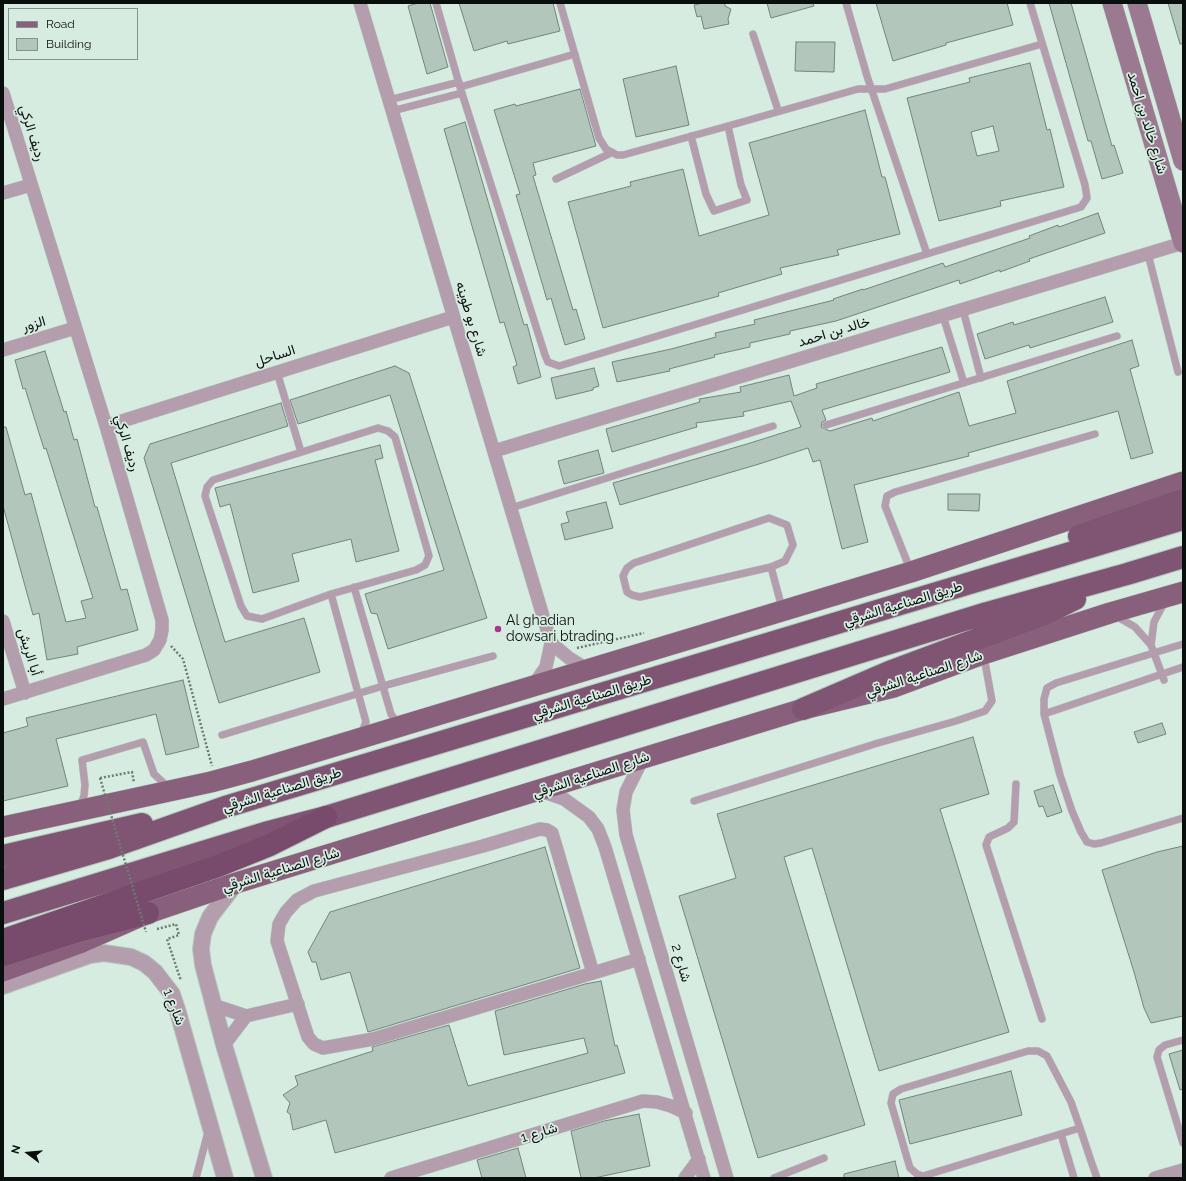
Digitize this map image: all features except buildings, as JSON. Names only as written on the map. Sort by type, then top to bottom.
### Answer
[{"type":"highway","points":[[973,583],[1082,535],[1183,500]]},
{"type":"highway","name":"طريق الصناعية الشرقي","points":[[3,879],[109,848],[225,807],[1183,519]]},
{"type":"highway","points":[[3,913],[326,817],[987,613],[1183,557]]},
{"type":"highway","points":[[803,709],[889,672],[1047,613],[1127,574]]},
{"type":"highway","points":[[9,852],[225,807]]},
{"type":"highway","points":[[3,940],[218,866],[270,845],[326,817]]},
{"type":"highway","points":[[3,955],[77,931],[147,922]]},
{"type":"main road","name":"شارع خالد بن احمد","points":[[1112,3],[1183,243]]},
{"type":"main road","name":"شارع خالد بن احمد","points":[[1137,3],[1183,161]]},
{"type":"main road","points":[[3,827],[216,781],[911,572],[1183,482]]},
{"type":"main road","name":"شارع الصناعية الشرقي","points":[[3,971],[147,922],[236,883],[541,791],[803,709],[894,687],[984,654],[1110,613],[1176,594]]},
{"type":"street","name":"شارع بو طوينه","points":[[360,3],[551,643],[546,667],[532,687]]},
{"type":"street","name":"رديف الركي","points":[[3,93],[106,426],[162,620],[160,640]]},
{"type":"street","points":[[3,193],[31,184]]},
{"type":"street","name":"خالد بن احمد","points":[[494,451],[1183,243]]},
{"type":"street","name":"الساحل","points":[[106,426],[453,316]]},
{"type":"street","name":"الزور","points":[[3,350],[75,328]]},
{"type":"street","name":"أبا الريش","points":[[3,621],[24,693]]},
{"type":"street","points":[[3,699],[146,656],[154,650],[160,640]]},
{"type":"street","points":[[551,643],[569,658],[587,670]]},
{"type":"street","name":"شارع 2","points":[[643,758],[626,792],[622,810],[626,835],[727,1178]]},
{"type":"street","points":[[541,791],[564,799],[576,806],[589,817],[598,829],[605,847],[700,1159],[704,1178]]},
{"type":"street","points":[[593,973],[552,833],[547,830],[540,829],[483,846],[314,890],[297,900],[286,912],[279,924],[277,941],[310,1041],[318,1047],[327,1047],[373,1039],[593,973],[639,959]]},
{"type":"street","points":[[236,883],[210,917],[203,934],[201,949],[212,1005],[265,1176]]},
{"type":"street","name":"شارع 1","points":[[3,986],[90,955],[104,953],[131,957],[144,963],[155,972],[172,994],[225,1178]]},
{"type":"street","points":[[212,1005],[246,1016],[298,1004]]},
{"type":"street","points":[[224,1045],[246,1016]]},
{"type":"street","name":"شارع 1","points":[[391,1178],[428,1172],[643,1101],[656,1102],[671,1106],[686,1114]]},
{"type":"street","points":[[685,1178],[700,1159]]},
{"type":"street","points":[[1155,1178],[1183,1170]]},
{"type":"lane","points":[[436,3],[460,87],[545,355],[548,362],[554,365],[563,365],[1076,209],[1084,203],[1087,198],[1085,185],[1030,3]]},
{"type":"lane","points":[[560,3],[599,138],[602,144],[611,153]]},
{"type":"lane","points":[[846,3],[872,88],[927,254]]},
{"type":"lane","points":[[752,34],[778,110]]},
{"type":"lane","points":[[556,179],[611,153],[623,155],[728,126],[778,110],[858,89],[885,89],[1042,44]]},
{"type":"lane","points":[[390,105],[460,87],[575,54]]},
{"type":"lane","points":[[390,105],[460,87]]},
{"type":"lane","points":[[691,136],[706,194],[714,211],[747,200],[741,185],[728,126]]},
{"type":"lane","points":[[1148,254],[1178,372]]},
{"type":"lane","points":[[963,310],[982,378]]},
{"type":"lane","points":[[943,316],[964,383]]},
{"type":"lane","points":[[826,425],[1117,336]]},
{"type":"lane","points":[[277,372],[302,452]]},
{"type":"lane","points":[[511,508],[773,426]]},
{"type":"lane","points":[[378,428],[388,431],[395,437],[429,556],[425,565],[416,570],[354,588],[330,594],[262,619],[247,616],[241,606],[205,496],[207,487],[212,480],[378,428]]},
{"type":"lane","points":[[911,572],[885,506],[887,496],[895,492],[1095,434]]},
{"type":"lane","points":[[769,518],[787,525],[793,545],[785,561],[771,567],[640,597],[627,592],[624,576],[627,568],[634,563],[769,518]]},
{"type":"lane","points":[[771,567],[782,610]]},
{"type":"lane","points":[[354,588],[392,714],[395,720],[404,725]]},
{"type":"lane","points":[[330,594],[357,695],[366,722],[358,739]]},
{"type":"lane","points":[[1163,678],[1152,644],[1154,622],[1158,611],[1176,594]]},
{"type":"lane","points":[[1110,613],[1135,627],[1152,644]]},
{"type":"lane","points":[[1183,644],[1056,683],[1046,688],[1044,699],[1044,714],[1070,804],[1081,832],[1087,842],[1094,844],[1101,843],[1183,818]]},
{"type":"lane","points":[[694,801],[985,711],[992,701],[984,654]]},
{"type":"lane","points":[[222,735],[383,686],[493,656]]},
{"type":"lane","points":[[1044,714],[1163,678],[1183,668]]},
{"type":"lane","points":[[78,810],[84,796],[85,785],[82,760],[143,742],[154,774],[172,790]]},
{"type":"lane","points":[[1016,784],[1014,822],[1008,828],[989,837],[986,845],[1042,1019]]},
{"type":"lane","points":[[1183,1040],[1165,1045],[1159,1050],[1157,1057],[1180,1121],[1183,1143]]},
{"type":"lane","points":[[1080,1128],[924,1176],[917,1174],[910,1168],[891,1103],[893,1094],[901,1089],[1028,1051],[1038,1051],[1047,1056],[1071,1102],[1080,1128],[1097,1178]]},
{"type":"lane","points":[[196,1178],[210,1126]]},
{"type":"lane","points":[[1061,1134],[1074,1178]]},
{"type":"lane","points":[[774,1178],[824,1158]]},
{"type":"path","points":[[160,640],[172,646],[183,659],[216,781]]},
{"type":"path","points":[[128,785],[135,782],[132,772],[100,778],[147,922],[176,924],[179,935],[167,939],[184,989],[172,994]]},
{"type":"path","points":[[101,793],[108,791]]},
{"type":"place","name":"Al ghadian dowsari btrading","points":[[498,629]]}]
